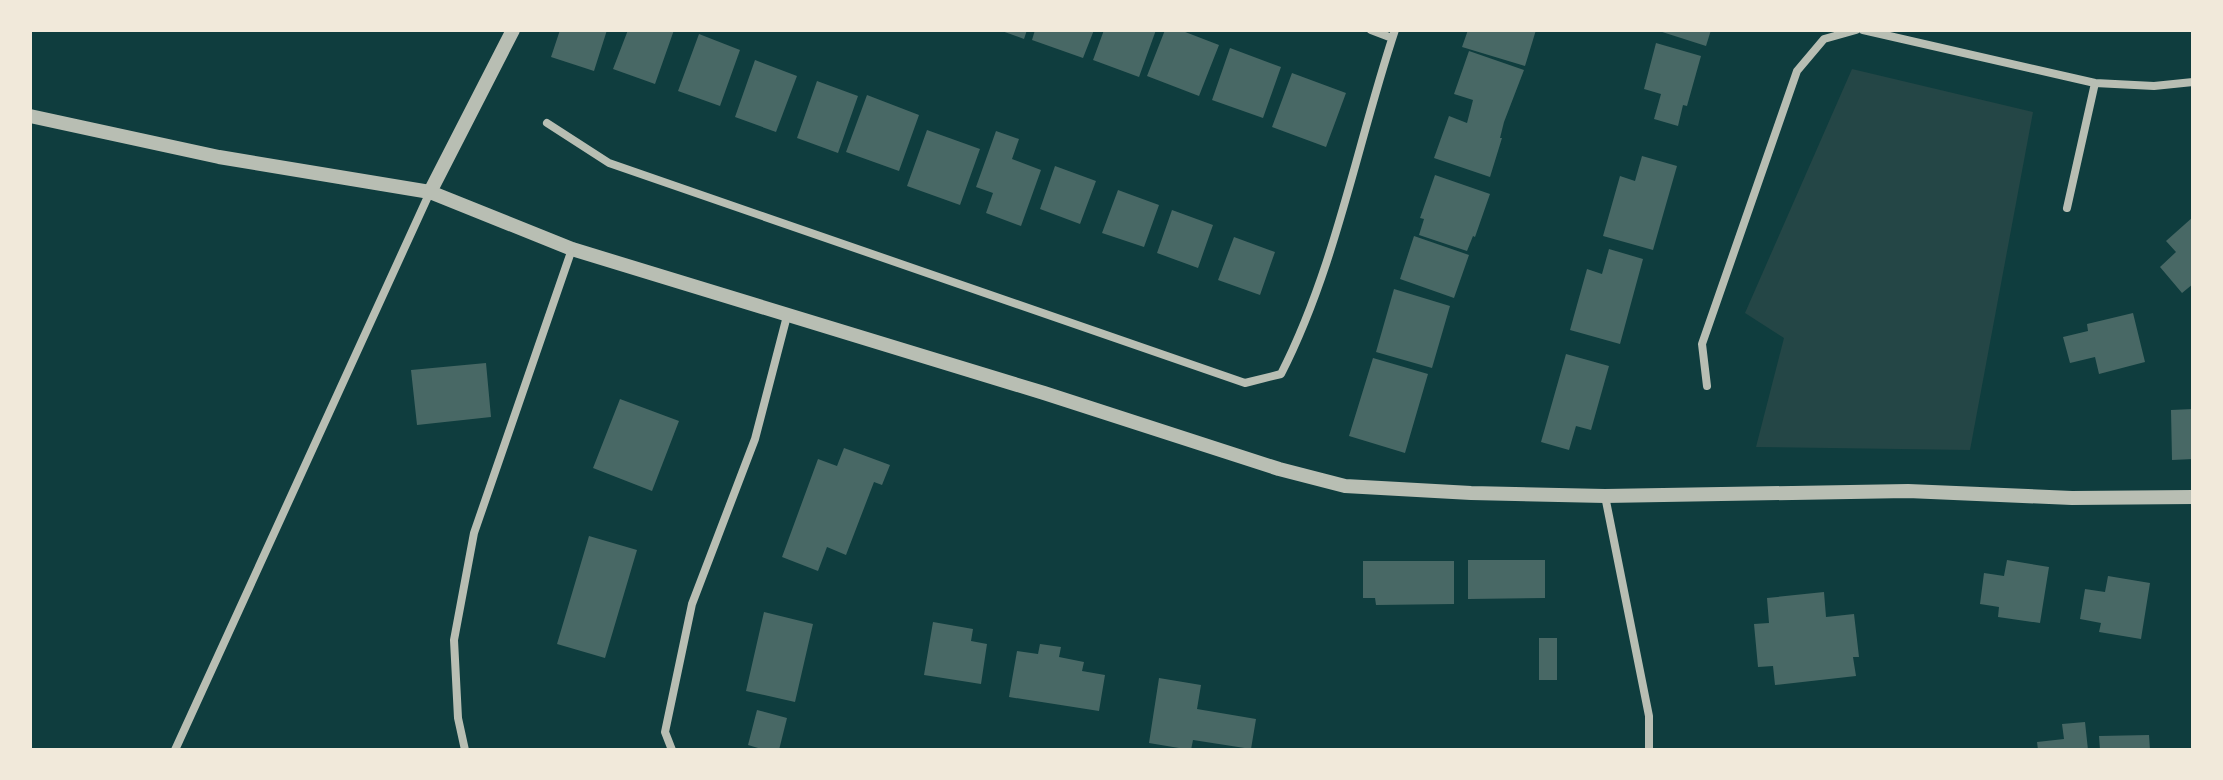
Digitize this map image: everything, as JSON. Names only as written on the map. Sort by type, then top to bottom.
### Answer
[{"type":"street","points":[[175,750],[430,192],[513,30]]},
{"type":"street","points":[[547,123],[609,163],[1245,383],[1281,374],[1305,327],[1365,138],[1394,34],[1371,30]]},
{"type":"street","points":[[1707,386],[1702,344],[1797,71],[1824,39],[1856,30]]},
{"type":"street","points":[[1863,30],[2095,83],[2154,86],[2193,82]]},
{"type":"street","points":[[2067,208],[2095,83]]},
{"type":"street","points":[[30,116],[219,157],[430,192],[572,249],[1056,397],[1279,469],[1345,486],[1605,496],[1908,491],[2072,498],[2193,497]]},
{"type":"street","points":[[465,750],[458,718],[454,640],[474,533],[572,249]]},
{"type":"street","points":[[672,750],[665,732],[692,604],[755,439],[787,316]]},
{"type":"street","points":[[1605,496],[1649,716],[1649,750]]},
{"type":"shaded area","points":[[1852,69],[2033,112],[1970,450],[1756,447],[1784,338],[1745,313]]},
{"type":"building","points":[[560,30],[607,30],[594,71],[551,57]]},
{"type":"building","points":[[628,30],[674,30],[655,84],[613,69]]},
{"type":"building","points":[[999,30],[1027,30],[1024,39]]},
{"type":"building","points":[[1035,30],[1094,30],[1083,58],[1032,40]]},
{"type":"building","points":[[1104,30],[1156,30],[1139,77],[1093,60]]},
{"type":"building","points":[[1165,30],[1180,30],[1219,45],[1199,96],[1147,76]]},
{"type":"building","points":[[1468,30],[1536,30],[1525,66],[1462,47]]},
{"type":"building","points":[[1656,30],[1711,30],[1706,46]]},
{"type":"building","points":[[699,34],[740,50],[720,106],[678,91]]},
{"type":"building","points":[[1656,43],[1701,56],[1678,126],[1654,119],[1661,94],[1644,89]]},
{"type":"building","points":[[1230,48],[1281,67],[1263,118],[1212,100]]},
{"type":"building","points":[[1469,51],[1524,70],[1504,122],[1490,177],[1434,158],[1449,116],[1467,123],[1473,100],[1454,94]]},
{"type":"building","points":[[755,60],[797,76],[776,132],[735,117]]},
{"type":"building","points":[[1292,73],[1346,93],[1326,147],[1272,127]]},
{"type":"building","points":[[817,81],[858,96],[838,153],[797,138]]},
{"type":"building","points":[[867,95],[919,115],[899,171],[846,152]]},
{"type":"building","points":[[927,130],[980,149],[960,205],[907,186]]},
{"type":"building","points":[[996,131],[1019,139],[1012,159],[1041,170],[1021,226],[986,213],[993,193],[976,187]]},
{"type":"building","points":[[1642,156],[1677,166],[1653,250],[1603,236],[1620,176],[1635,181]]},
{"type":"building","points":[[1055,166],[1096,181],[1080,224],[1040,209]]},
{"type":"building","points":[[1435,175],[1490,194],[1467,251],[1419,235],[1424,219],[1420,218]]},
{"type":"building","points":[[1118,190],[1159,205],[1144,247],[1102,233]]},
{"type":"building","points":[[1172,210],[1213,225],[1198,268],[1157,253]]},
{"type":"building","points":[[2193,217],[2193,284],[2182,293],[2160,267],[2176,252],[2166,241]]},
{"type":"building","points":[[1414,236],[1469,255],[1454,298],[1400,279]]},
{"type":"building","points":[[1234,237],[1275,252],[1260,295],[1218,280]]},
{"type":"building","points":[[1609,249],[1643,259],[1620,344],[1570,330],[1587,269],[1602,274]]},
{"type":"building","points":[[1394,289],[1450,306],[1432,368],[1376,352]]},
{"type":"building","points":[[2133,313],[2145,362],[2099,374],[2095,357],[2070,363],[2063,337],[2088,331],[2087,324]]},
{"type":"building","points":[[1566,354],[1609,366],[1591,430],[1576,426],[1569,450],[1541,442]]},
{"type":"building","points":[[1373,358],[1428,374],[1405,453],[1349,436]]},
{"type":"building","points":[[486,363],[491,417],[417,425],[411,370]]},
{"type":"building","points":[[620,399],[679,421],[652,491],[593,468]]},
{"type":"building","points":[[2193,409],[2193,459],[2172,460],[2171,410]]},
{"type":"building","points":[[844,448],[890,465],[882,485],[874,482],[846,555],[827,547],[818,571],[782,557],[818,459],[837,466]]},
{"type":"building","points":[[589,536],[637,550],[605,658],[557,644]]},
{"type":"building","points":[[1468,560],[1545,560],[1545,598],[1468,599]]},
{"type":"building","points":[[2007,560],[2049,567],[2040,623],[1998,617],[1999,607],[1980,604],[1984,573],[2004,576]]},
{"type":"building","points":[[1363,561],[1454,561],[1454,604],[1376,605],[1375,598],[1363,598]]},
{"type":"building","points":[[2108,576],[2150,583],[2141,639],[2099,632],[2101,623],[2080,619],[2085,589],[2105,592]]},
{"type":"building","points":[[1824,592],[1826,617],[1854,614],[1859,657],[1853,657],[1856,676],[1775,685],[1773,666],[1758,667],[1754,624],[1769,623],[1767,598]]},
{"type":"building","points":[[764,612],[813,624],[795,702],[746,691]]},
{"type":"building","points":[[933,622],[973,629],[971,641],[987,644],[981,684],[924,675]]},
{"type":"building","points":[[1539,638],[1557,638],[1557,680],[1539,680]]},
{"type":"building","points":[[1040,644],[1061,647],[1059,657],[1084,662],[1082,671],[1105,675],[1099,711],[1009,697],[1017,651],[1038,654]]},
{"type":"building","points":[[1159,678],[1201,685],[1197,709],[1256,719],[1251,749],[1193,740],[1191,750],[1149,743]]},
{"type":"building","points":[[757,710],[787,718],[779,750],[748,745]]},
{"type":"building","points":[[2085,722],[2088,750],[2038,750],[2037,742],[2064,739],[2062,724]]},
{"type":"building","points":[[2149,735],[2150,750],[2100,750],[2099,736]]}]
